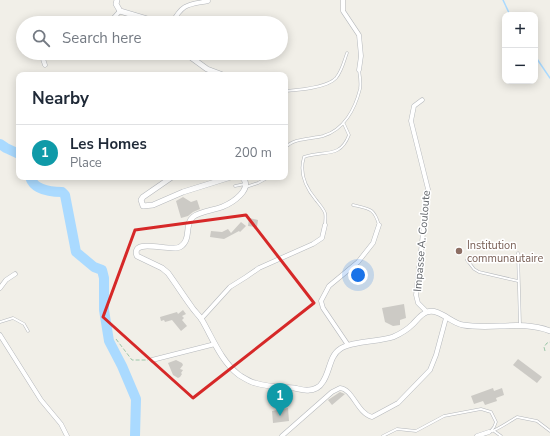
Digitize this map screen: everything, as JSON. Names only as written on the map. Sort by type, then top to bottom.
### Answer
[{"type":"street","points":[[117,0],[116,4],[120,11],[137,16]]},
{"type":"street","points":[[343,0],[343,11],[359,35],[361,56],[360,70]]},
{"type":"street","points":[[176,16],[181,8],[187,5],[208,1]]},
{"type":"street","points":[[115,16],[120,11]]},
{"type":"street","points":[[43,60],[45,65]]},
{"type":"street","points":[[195,60],[207,69],[215,72]]},
{"type":"street","name":"Impasse A. Couloute","points":[[422,100],[414,106],[411,121],[428,189],[416,295],[418,303],[427,312]]},
{"type":"street","points":[[168,180],[143,197],[141,200],[143,206],[153,205],[183,192],[221,180]]},
{"type":"street","points":[[245,180],[246,188],[223,207],[193,216],[190,221],[188,237],[184,244],[180,247],[170,249],[142,245],[136,251],[137,256],[162,268],[168,273],[201,318],[224,359],[240,375],[254,383],[267,386],[309,390],[321,385],[336,351],[348,345],[378,341],[403,333],[427,312],[433,312],[463,325],[488,327],[540,327],[550,331]]},
{"type":"street","points":[[201,318],[230,287],[259,268],[313,244],[322,238],[325,225]]},
{"type":"street","points":[[348,345],[323,308],[321,301],[329,286],[358,262],[373,243],[379,225]]},
{"type":"street","points":[[0,288],[6,280],[15,274]]},
{"type":"street","points":[[282,436],[332,392],[340,388],[346,390],[363,412],[372,417],[398,403],[432,367],[446,318]]},
{"type":"street","points":[[0,335],[41,400],[61,424],[67,436]]},
{"type":"street","points":[[152,360],[215,344]]},
{"type":"street","points":[[477,436],[489,432]]},
{"type":"lane","points":[[288,90],[302,89],[330,82],[336,78],[342,68],[347,53]]},
{"type":"lane","points":[[288,145],[324,135],[344,124],[352,109],[360,88],[360,70]]},
{"type":"lane","points":[[325,225],[325,212],[304,181],[302,163],[304,157],[311,154],[339,151],[346,143],[349,135],[344,124]]},
{"type":"lane","points":[[235,186],[246,188],[264,180]]},
{"type":"lane","points":[[353,205],[367,208],[376,214],[379,225]]},
{"type":"lane","points":[[518,253],[520,326]]},
{"type":"lane","points":[[467,260],[474,269],[479,272],[518,281]]},
{"type":"lane","points":[[0,322],[13,318],[24,324],[28,331]]},
{"type":"lane","points":[[383,436],[396,429],[416,431],[444,416],[481,409],[491,412],[496,422],[494,427],[489,432]]},
{"type":"lane","points":[[489,432],[494,431],[517,417],[537,421],[550,431]]},
{"type":"lane","points":[[494,431],[501,436]]},
{"type":"path","points":[[116,339],[132,360],[152,360]]},
{"type":"path","points":[[545,351],[544,347],[550,342]]},
{"type":"highlighted area","points":[[246,215],[314,303],[193,398],[103,317],[135,230]]},
{"type":"building","points":[[183,197],[191,202],[197,200],[200,209],[181,218],[176,201]]},
{"type":"building","points":[[249,218],[258,220],[257,227],[248,226]]},
{"type":"building","points":[[241,222],[246,226],[240,232],[239,231],[224,239],[210,237],[211,231],[222,232],[228,229],[231,233]]},
{"type":"building","points":[[404,304],[406,318],[400,320],[400,325],[393,326],[385,322],[382,308]]},
{"type":"building","points":[[183,310],[186,314],[182,316],[184,318],[182,320],[187,326],[181,331],[172,320],[165,322],[164,320],[161,321],[160,317],[177,312],[178,314]]},
{"type":"building","points":[[518,359],[542,377],[537,383],[513,365]]},
{"type":"building","points":[[176,360],[183,365],[180,369],[183,370],[181,373],[182,374],[178,378],[173,375],[168,363]]},
{"type":"building","points":[[493,388],[494,391],[502,388],[504,395],[496,398],[497,401],[485,405],[483,401],[474,404],[471,396]]},
{"type":"building","points":[[340,392],[345,394],[332,405],[328,400]]},
{"type":"building","points":[[288,408],[289,421],[273,423],[272,411]]},
{"type":"waterway","points":[[503,0],[509,12]]},
{"type":"waterway","points":[[538,60],[550,78]]},
{"type":"waterway","points":[[0,144],[16,153]]},
{"type":"waterway","points":[[32,180],[35,185],[43,189],[62,192],[65,195],[76,252],[94,267],[102,270],[104,278],[104,310],[109,341],[122,366],[136,399],[135,436]]},
{"type":"place","name":"Institution communautaire","points":[[459,251]]},
{"type":"place","name":"Les Homes","points":[[280,416]]}]
